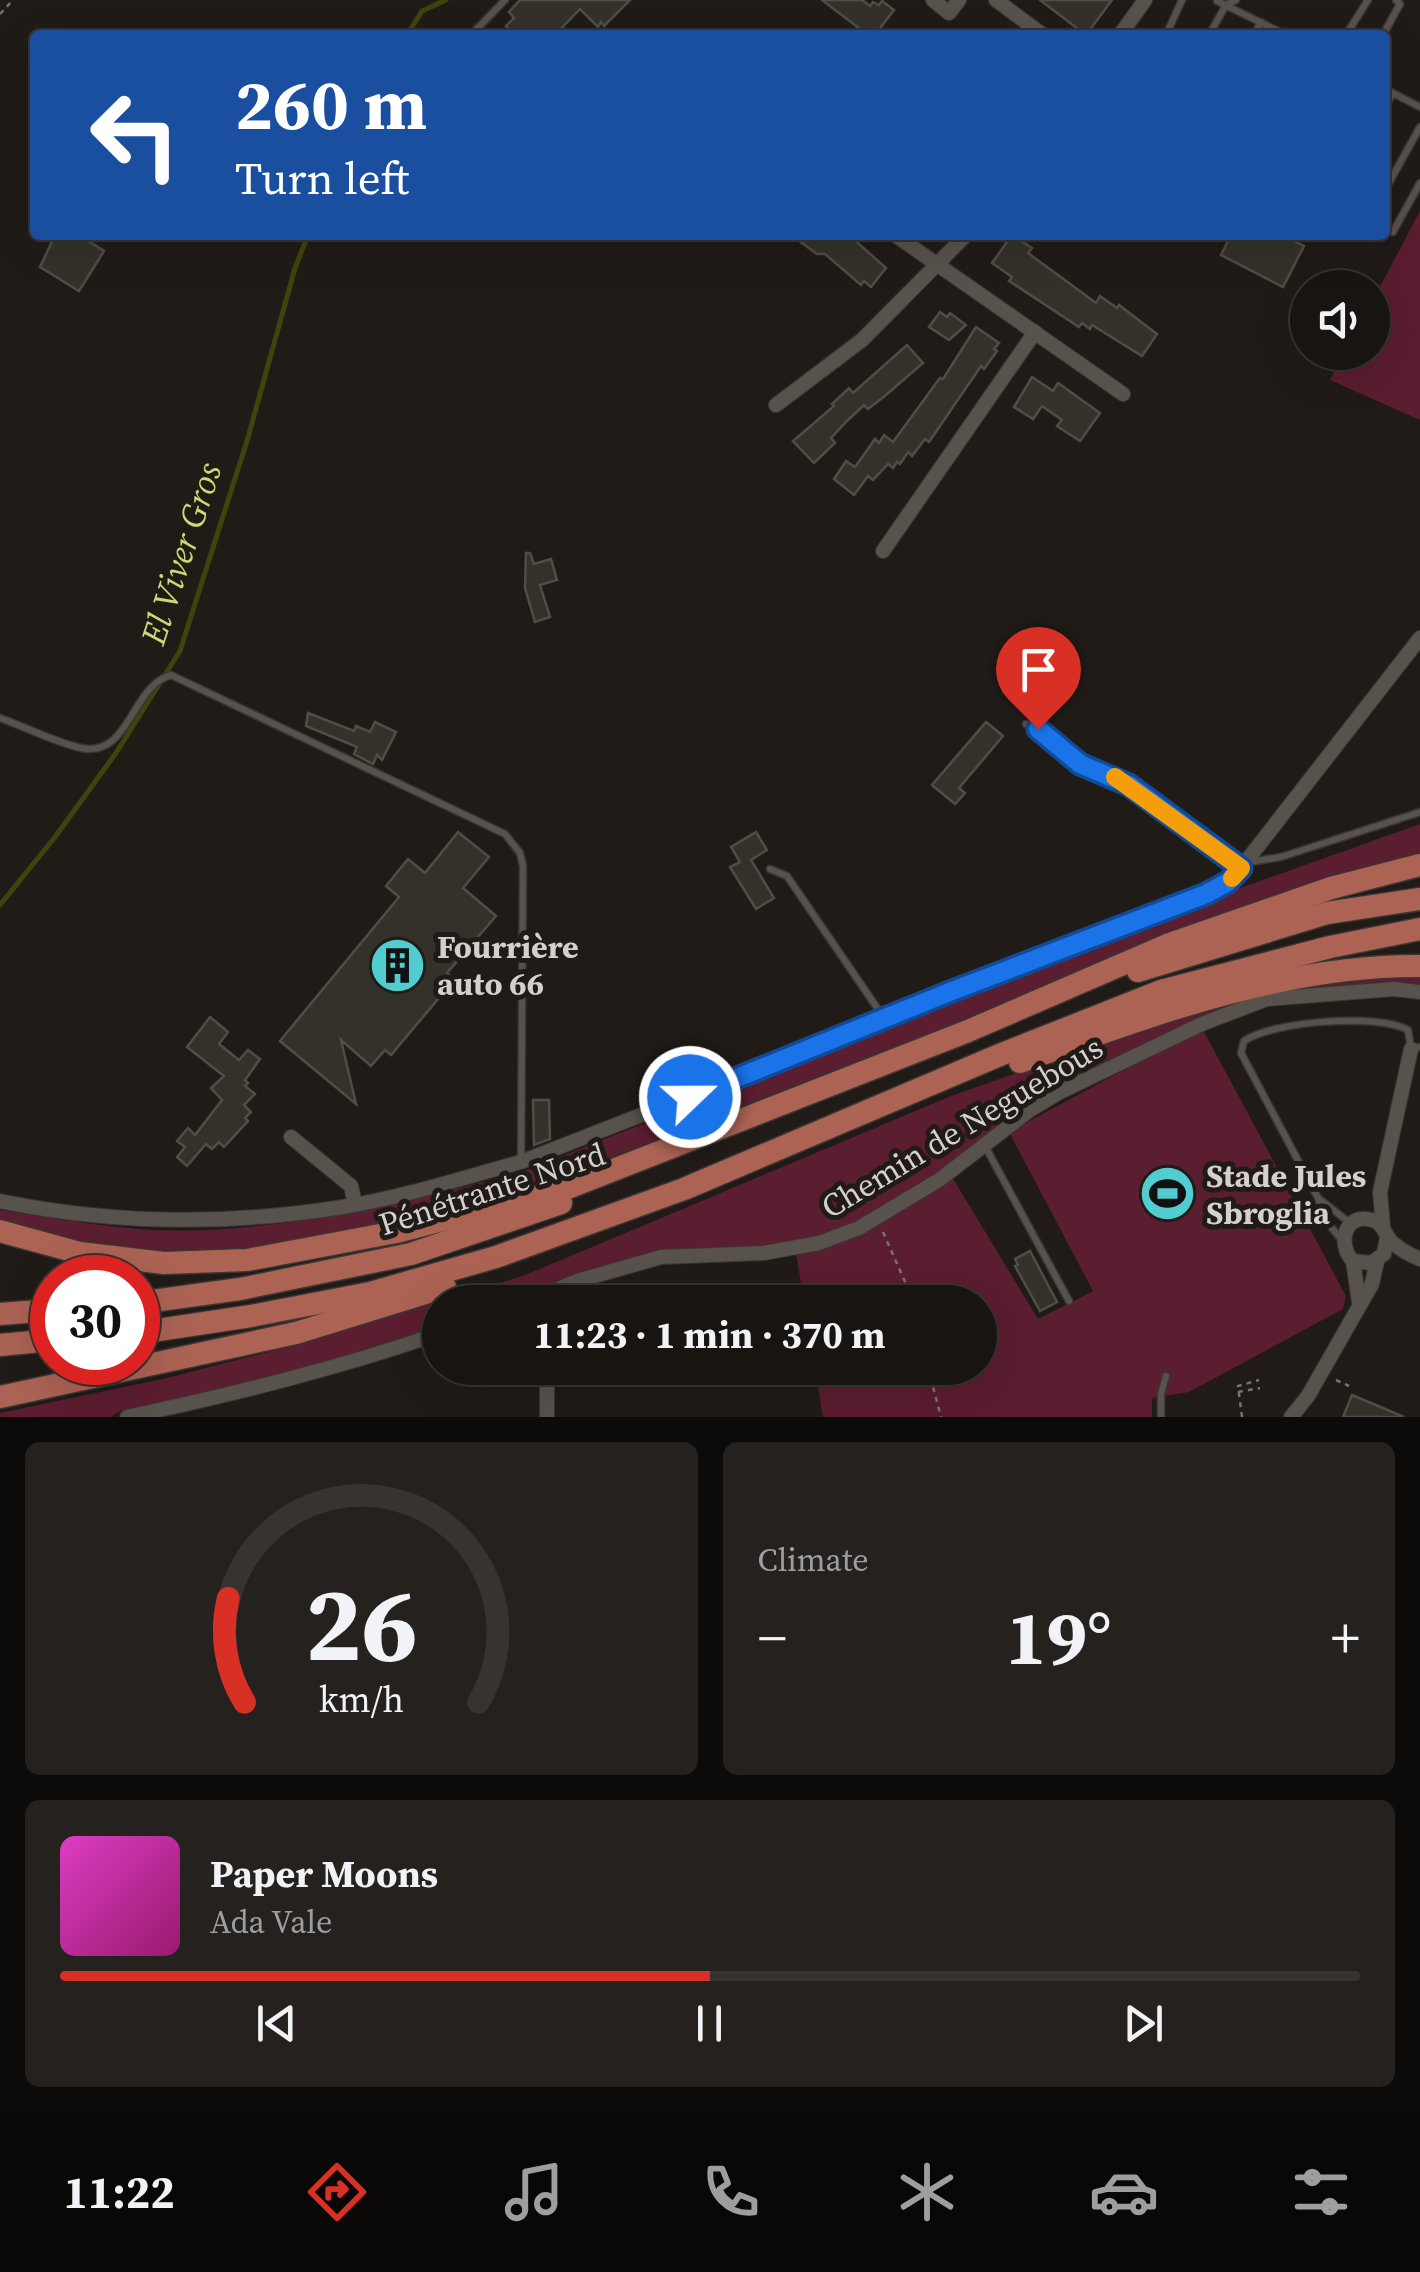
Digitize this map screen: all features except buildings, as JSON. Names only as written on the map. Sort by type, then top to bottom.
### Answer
[{"type":"highway","points":[[0,1231],[80,1253],[164,1263],[246,1260],[396,1232],[570,1186],[968,1031],[1167,945],[1331,888],[1420,865]]},
{"type":"highway","name":"Pénétrante Nord","points":[[160,1300],[240,1290],[411,1254],[605,1188],[968,1031],[1141,970],[1328,913],[1420,899]]},
{"type":"highway","name":"Pénétrante Nord","points":[[160,1330],[370,1293],[496,1256],[684,1190],[1002,1054],[1160,992],[1330,947],[1420,929]]},
{"type":"highway","points":[[786,1146],[1218,996],[1318,972],[1420,966]]},
{"type":"highway","points":[[0,1397],[277,1337],[349,1317],[516,1264],[684,1190]]},
{"type":"highway","points":[[0,1314],[30,1312]]},
{"type":"highway","points":[[0,1344],[30,1342]]},
{"type":"street","points":[[933,0],[949,13],[959,0]]},
{"type":"street","points":[[996,0],[1035,30]]},
{"type":"street","points":[[1120,30],[1129,0]]},
{"type":"street","points":[[1122,30],[1145,0]]},
{"type":"street","points":[[903,240],[1123,394]]},
{"type":"street","points":[[776,404],[862,340],[961,240]]},
{"type":"street","points":[[883,551],[1035,332]]},
{"type":"street","points":[[0,1201],[143,1219],[204,1220],[355,1204],[408,1194],[522,1162],[1206,894],[1228,882],[1243,865],[1420,638]]},
{"type":"street","name":"Chemin de Neguebous","points":[[570,1285],[661,1258],[764,1253],[820,1244],[939,1180],[1060,1092],[1204,1022],[1267,999],[1394,990],[1420,992]]},
{"type":"street","points":[[1291,1417],[1315,1386],[1372,1284],[1385,1232],[1380,1192],[1416,1048]]},
{"type":"street","points":[[290,1138],[350,1186],[355,1204]]},
{"type":"street","points":[[1359,1303],[1353,1261],[1342,1240],[1380,1192]]},
{"type":"street","points":[[1358,1222],[1385,1232],[1414,1256]]},
{"type":"street","points":[[1353,1261],[1365,1264],[1381,1257],[1414,1256]]},
{"type":"street","points":[[126,1417],[256,1389],[422,1339]]},
{"type":"street","points":[[547,1385],[547,1417]]},
{"type":"lane","points":[[477,30],[505,0]]},
{"type":"lane","points":[[1168,30],[1182,0]]},
{"type":"lane","points":[[1216,0],[1276,30]]},
{"type":"lane","points":[[1213,30],[1226,5],[1236,0]]},
{"type":"lane","points":[[1349,30],[1368,0]]},
{"type":"lane","points":[[1386,30],[1400,4],[1396,0]]},
{"type":"lane","points":[[1257,30],[1261,22]]},
{"type":"lane","points":[[1390,92],[1420,107]]},
{"type":"lane","points":[[1390,181],[1420,127]]},
{"type":"lane","points":[[1390,230],[1393,232],[1420,183]]},
{"type":"lane","points":[[0,718],[80,748],[104,747],[116,739],[150,686],[159,678],[172,675],[505,834],[514,843],[522,866],[522,1162]]},
{"type":"lane","points":[[1026,724],[1046,734],[1087,768],[1129,785],[1243,865],[1420,812]]},
{"type":"lane","points":[[770,869],[788,876],[884,1018]]},
{"type":"lane","points":[[1342,1240],[1324,1219],[1318,1198],[1241,1053],[1241,1046],[1253,1035],[1322,1022],[1353,1021],[1401,1026],[1408,1030],[1416,1048]]},
{"type":"lane","points":[[1408,1030],[1416,1024]]},
{"type":"lane","points":[[984,1145],[1069,1300]]},
{"type":"lane","points":[[1318,1198],[1358,1222]]},
{"type":"lane","points":[[1161,1417],[1166,1376]]},
{"type":"path","points":[[0,14],[13,0]]},
{"type":"path","points":[[874,1218],[907,1285]]},
{"type":"path","points":[[1339,1373],[1334,1380],[1349,1386]]},
{"type":"path","points":[[1242,1417],[1238,1386],[1259,1380]]},
{"type":"path","points":[[932,1385],[940,1417]]},
{"type":"path","points":[[1238,1392],[1260,1388]]},
{"type":"shaded area","points":[[1420,211],[1420,420],[1330,380],[1335,370],[1390,370],[1389,270]]},
{"type":"shaded area","points":[[1420,824],[1420,854],[1319,882],[1163,934],[963,1020],[566,1175],[393,1221],[245,1248],[164,1251],[82,1241],[0,1219],[0,1210],[155,1230],[248,1227],[367,1209],[524,1171],[1218,896]]},
{"type":"shaded area","points":[[1420,974],[1420,985],[1394,982],[1267,994],[1201,1016],[1057,1086],[935,1174],[856,1222],[818,1236],[763,1246],[660,1251],[548,1285],[494,1285],[951,1096],[1194,1011],[1324,980]]},
{"type":"shaded area","name":"Stade Jules Sbroglia","points":[[1202,1028],[1346,1296],[1343,1309],[1189,1392],[1152,1398],[1152,1417],[823,1417],[818,1385],[997,1385],[997,1285],[801,1285],[796,1253],[952,1177],[1038,1319],[1093,1291],[1009,1132]]},
{"type":"shaded area","points":[[422,1307],[422,1332],[322,1363],[121,1411],[110,1417],[0,1417],[0,1413],[134,1385],[160,1385],[160,1379],[307,1342]]},
{"type":"waterway","name":"El Viver Gros","points":[[410,30],[422,11],[446,0]]},
{"type":"waterway","name":"El Viver Gros","points":[[0,905],[116,753],[180,651],[306,240]]},
{"type":"slow traffic","points":[[1115,777],[1241,868],[1232,878]]},
{"type":"place","name":"Fourrière auto 66","points":[[398,965]]},
{"type":"place","name":"Stade Jules Sbroglia","points":[[1167,1194]]},
{"type":"route","points":[[690,1097],[1206,894],[1228,882],[1241,868],[1119,778],[1104,776],[1080,764],[1038,729]]}]
